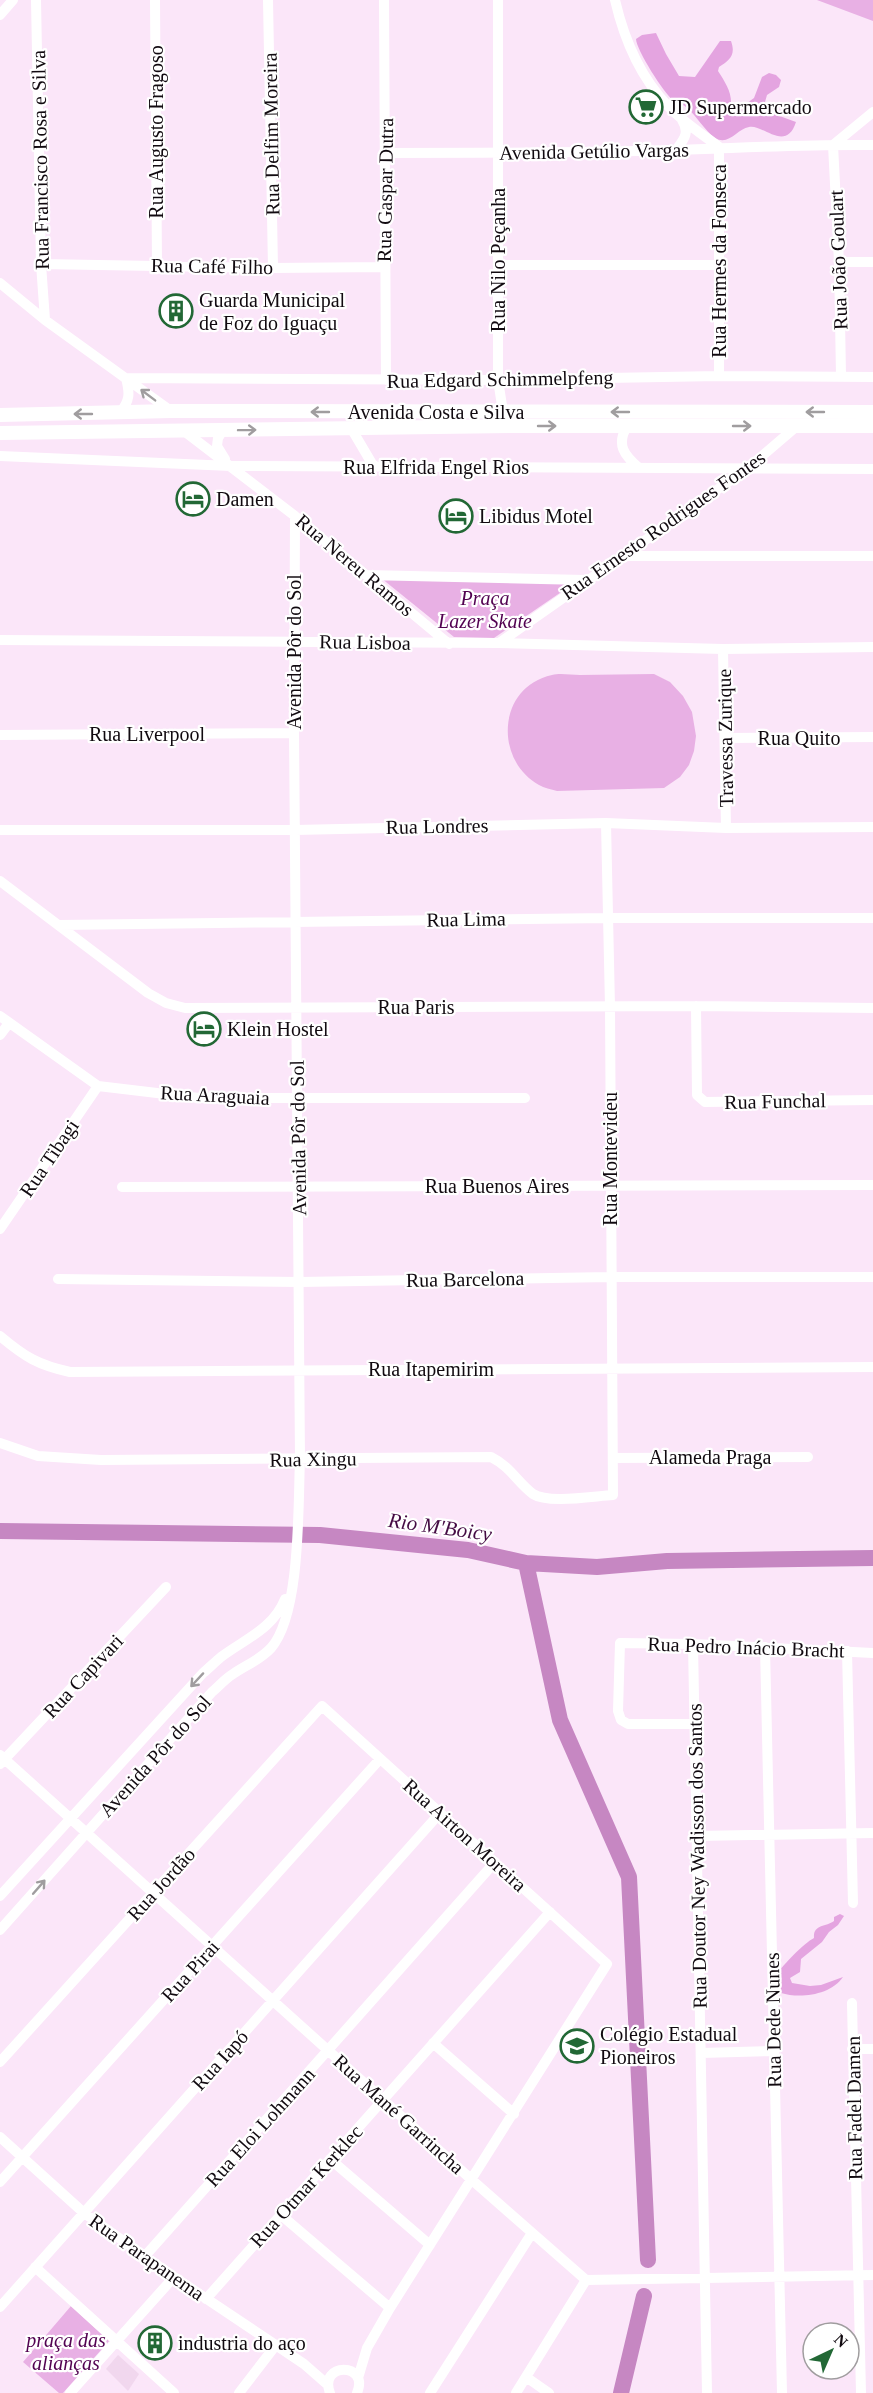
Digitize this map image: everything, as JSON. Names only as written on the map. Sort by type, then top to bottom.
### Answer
[{"type":"main road","name":"Avenida Costa e Silva","points":[[0,414],[120,414],[171,411],[873,412]]},
{"type":"main road","name":"Avenida Costa e Silva","points":[[0,433],[351,428],[873,426]]},
{"type":"street","points":[[0,15],[13,0]]},
{"type":"street","name":"Rua Francisco Rosa e Silva","points":[[36,0],[41,264],[45,320]]},
{"type":"street","name":"Rua Augusto Fragoso","points":[[155,0],[157,264]]},
{"type":"street","name":"Rua Delfim Moreira","points":[[268,0],[273,268]]},
{"type":"street","name":"Rua Gaspar Dutra","points":[[384,0],[386,380]]},
{"type":"street","name":"Rua Nilo Peçanha","points":[[498,0],[498,380],[503,412]]},
{"type":"street","points":[[615,0],[620,25],[640,71],[668,107],[719,147]]},
{"type":"street","points":[[833,145],[873,112]]},
{"type":"street","points":[[676,150],[686,136],[686,127],[680,117]]},
{"type":"street","name":"Rua João Goulart","points":[[833,145],[839,262],[841,376]]},
{"type":"street","name":"Avenida Getúlio Vargas","points":[[386,153],[498,153],[873,145]]},
{"type":"street","name":"Rua Hermes da Fonseca","points":[[719,147],[719,376]]},
{"type":"street","points":[[839,262],[873,262]]},
{"type":"street","name":"Rua Café Filho","points":[[41,264],[157,264],[273,268],[384,267]]},
{"type":"street","points":[[498,265],[720,265]]},
{"type":"street","points":[[0,283],[45,320],[171,411]]},
{"type":"street","name":"Rua Edgard Schimmelpfeng","points":[[126,378],[498,380],[719,376],[873,377]]},
{"type":"street","points":[[120,414],[129,401],[130,394],[126,378]]},
{"type":"street","points":[[627,426],[621,435],[621,446],[628,459],[639,468]]},
{"type":"street","name":"Rua Ernesto Rodrigues Fontes","points":[[498,643],[748,468],[797,426]]},
{"type":"street","points":[[351,428],[374,466]]},
{"type":"street","points":[[223,430],[218,438],[217,446],[231,466]]},
{"type":"street","name":"Rua Nereu Ramos","points":[[184,431],[295,516],[449,644]]},
{"type":"street","name":"Rua Elfrida Engel Rios","points":[[0,456],[231,466],[873,470]]},
{"type":"street","name":"Avenida Pôr do Sol","points":[[0,1930],[212,1692],[232,1674],[250,1665],[273,1647],[289,1605],[297,1549],[300,1459],[294,733],[295,516]]},
{"type":"street","points":[[621,556],[873,556]]},
{"type":"street","points":[[366,575],[586,580]]},
{"type":"street","name":"Rua Lisboa","points":[[0,640],[294,640],[723,649],[873,647]]},
{"type":"street","name":"Travessa Zurique","points":[[723,649],[726,828]]},
{"type":"street","name":"Rua Liverpool","points":[[0,735],[294,733]]},
{"type":"street","name":"Rua Quito","points":[[726,738],[873,737]]},
{"type":"street","name":"Rua Londres","points":[[0,830],[296,830],[606,823],[726,828],[873,827]]},
{"type":"street","name":"Rua Montevideu","points":[[606,823],[610,1007],[613,1495]]},
{"type":"street","name":"Rua Paris","points":[[0,881],[148,993],[166,1003],[185,1008],[696,1006],[873,1008]]},
{"type":"street","name":"Rua Lima","points":[[59,925],[607,918],[873,918]]},
{"type":"street","name":"Rua Funchal","points":[[696,1006],[696,1095],[705,1102],[873,1100]]},
{"type":"street","points":[[0,1035],[4,1019]]},
{"type":"street","name":"Rua Araguaia","points":[[4,1019],[98,1086],[199,1098],[525,1098]]},
{"type":"street","name":"Rua Tibagi","points":[[0,1229],[98,1086]]},
{"type":"street","name":"Rua Buenos Aires","points":[[122,1187],[873,1185]]},
{"type":"street","name":"Rua Barcelona","points":[[58,1279],[300,1282],[610,1277],[873,1277]]},
{"type":"street","name":"Rua Itapemirim","points":[[0,1336],[20,1353],[45,1366],[70,1371],[873,1367]]},
{"type":"street","name":"Rua Xingu","points":[[0,1443],[38,1456],[101,1460],[491,1457],[504,1463],[533,1494],[544,1499],[613,1495]]},
{"type":"street","name":"Alameda Praga","points":[[613,1458],[808,1457]]},
{"type":"street","name":"Avenida Pôr do Sol","points":[[0,1896],[220,1657],[273,1620],[282,1608],[293,1580]]},
{"type":"street","name":"Rua Capivari","points":[[2,1759],[166,1587]]},
{"type":"street","points":[[254,1635],[265,1639],[273,1647]]},
{"type":"street","name":"Rua Pedro Inácio Bracht","points":[[695,1724],[628,1724],[621,1720],[618,1711],[620,1642],[873,1653]]},
{"type":"street","name":"Rua Doutor Ney Wadisson dos Santos","points":[[693,1644],[707,2393]]},
{"type":"street","name":"Rua Dede Nunes","points":[[765,1647],[782,2393]]},
{"type":"street","points":[[847,1651],[853,1903]]},
{"type":"street","points":[[220,1657],[232,1674]]},
{"type":"street","name":"Rua Airton Moreira","points":[[322,1706],[607,1964],[514,2114]]},
{"type":"street","name":"Rua Jordão","points":[[0,2062],[322,1706]]},
{"type":"street","name":"Rua Mané Garrincha","points":[[2,1759],[472,2181],[586,2280]]},
{"type":"street","name":"Rua Pirai","points":[[0,2182],[380,1759]]},
{"type":"street","name":"Rua Iapó","points":[[0,2307],[440,1813]]},
{"type":"street","points":[[697,1836],[873,1833]]},
{"type":"street","name":"Rua Eloi Lohmann","points":[[145,2256],[495,1862]]},
{"type":"street","name":"Rua Otmar Kerklec","points":[[206,2298],[550,1912]]},
{"type":"street","name":"Rua Fadel Damen","points":[[852,2002],[861,2393]]},
{"type":"street","points":[[329,2389],[328,2380],[367,2348],[390,2308],[514,2114],[433,2043]]},
{"type":"street","points":[[852,2049],[873,2049]]},
{"type":"street","points":[[700,2052],[774,2051]]},
{"type":"street","name":"Rua Parapanema","points":[[0,2137],[84,2213],[174,2277],[304,2364],[329,2389]]},
{"type":"street","points":[[330,2159],[430,2245]]},
{"type":"street","points":[[281,2215],[390,2308]]},
{"type":"street","points":[[430,2393],[532,2233]]},
{"type":"street","points":[[35,2267],[174,2393]]},
{"type":"street","points":[[516,2393],[586,2280],[873,2275]]},
{"type":"street","points":[[70,2393],[174,2277]]},
{"type":"street","points":[[239,2393],[276,2345]]},
{"type":"street","points":[[360,2387],[367,2348]]},
{"type":"street","name":"Rua Parapanema","points":[[304,2364],[353,2372],[360,2387]]},
{"type":"street","points":[[526,2377],[549,2393]]},
{"type":"shaded area","points":[[656,33],[679,76],[695,77],[720,41],[731,41],[733,50],[731,57],[719,67],[718,71],[729,91],[731,105],[737,110],[754,98],[762,77],[769,73],[776,75],[781,80],[779,87],[767,95],[765,102],[774,114],[796,122],[792,131],[780,136],[749,127],[729,139],[715,138],[686,107],[669,97],[645,61],[636,39],[642,35]]},
{"type":"shaded area","points":[[840,1914],[844,1916],[838,1925],[801,1959],[800,1972],[790,1978],[792,1983],[810,1986],[821,1985],[843,1977],[823,1992],[797,1996],[781,1993],[777,1974],[799,1949],[814,1938],[814,1933],[818,1928],[834,1921],[834,1917]]},
{"type":"shaded area","points":[[118,2355],[139,2374],[128,2391],[106,2369]]},
{"type":"green space","points":[[817,0],[873,0],[873,21]]},
{"type":"green space","name":"Praça Lazer Skate","points":[[381,578],[573,584],[494,638],[454,637]]},
{"type":"green space","points":[[558,674],[654,674],[670,682],[683,696],[692,712],[696,736],[694,751],[689,765],[680,777],[664,788],[557,791],[539,785],[524,774],[514,759],[509,742],[508,725],[512,708],[520,694],[534,682]]},
{"type":"green space","name":"praça das alianças","points":[[71,2306],[109,2341],[63,2393],[59,2393],[23,2362]]},
{"type":"waterway","name":"Rio M'Boicy","points":[[0,1531],[320,1535],[468,1550],[526,1563],[597,1567],[667,1561],[873,1558]]},
{"type":"waterway","points":[[526,1563],[560,1720],[629,1877],[648,2260]]},
{"type":"waterway","points":[[621,2393],[644,2296]]},
{"type":"place","name":"JD Supermercado","points":[[646,107]]},
{"type":"place","name":"Guarda Municipal de Foz do Iguaçu","points":[[176,311]]},
{"type":"place","name":"Damen","points":[[193,499]]},
{"type":"place","name":"Libidus Motel","points":[[456,516]]},
{"type":"place","name":"Klein Hostel","points":[[204,1029]]},
{"type":"place","name":"Colégio Estadual Pioneiros","points":[[577,2046]]},
{"type":"place","name":"industria do aço","points":[[155,2343]]}]
